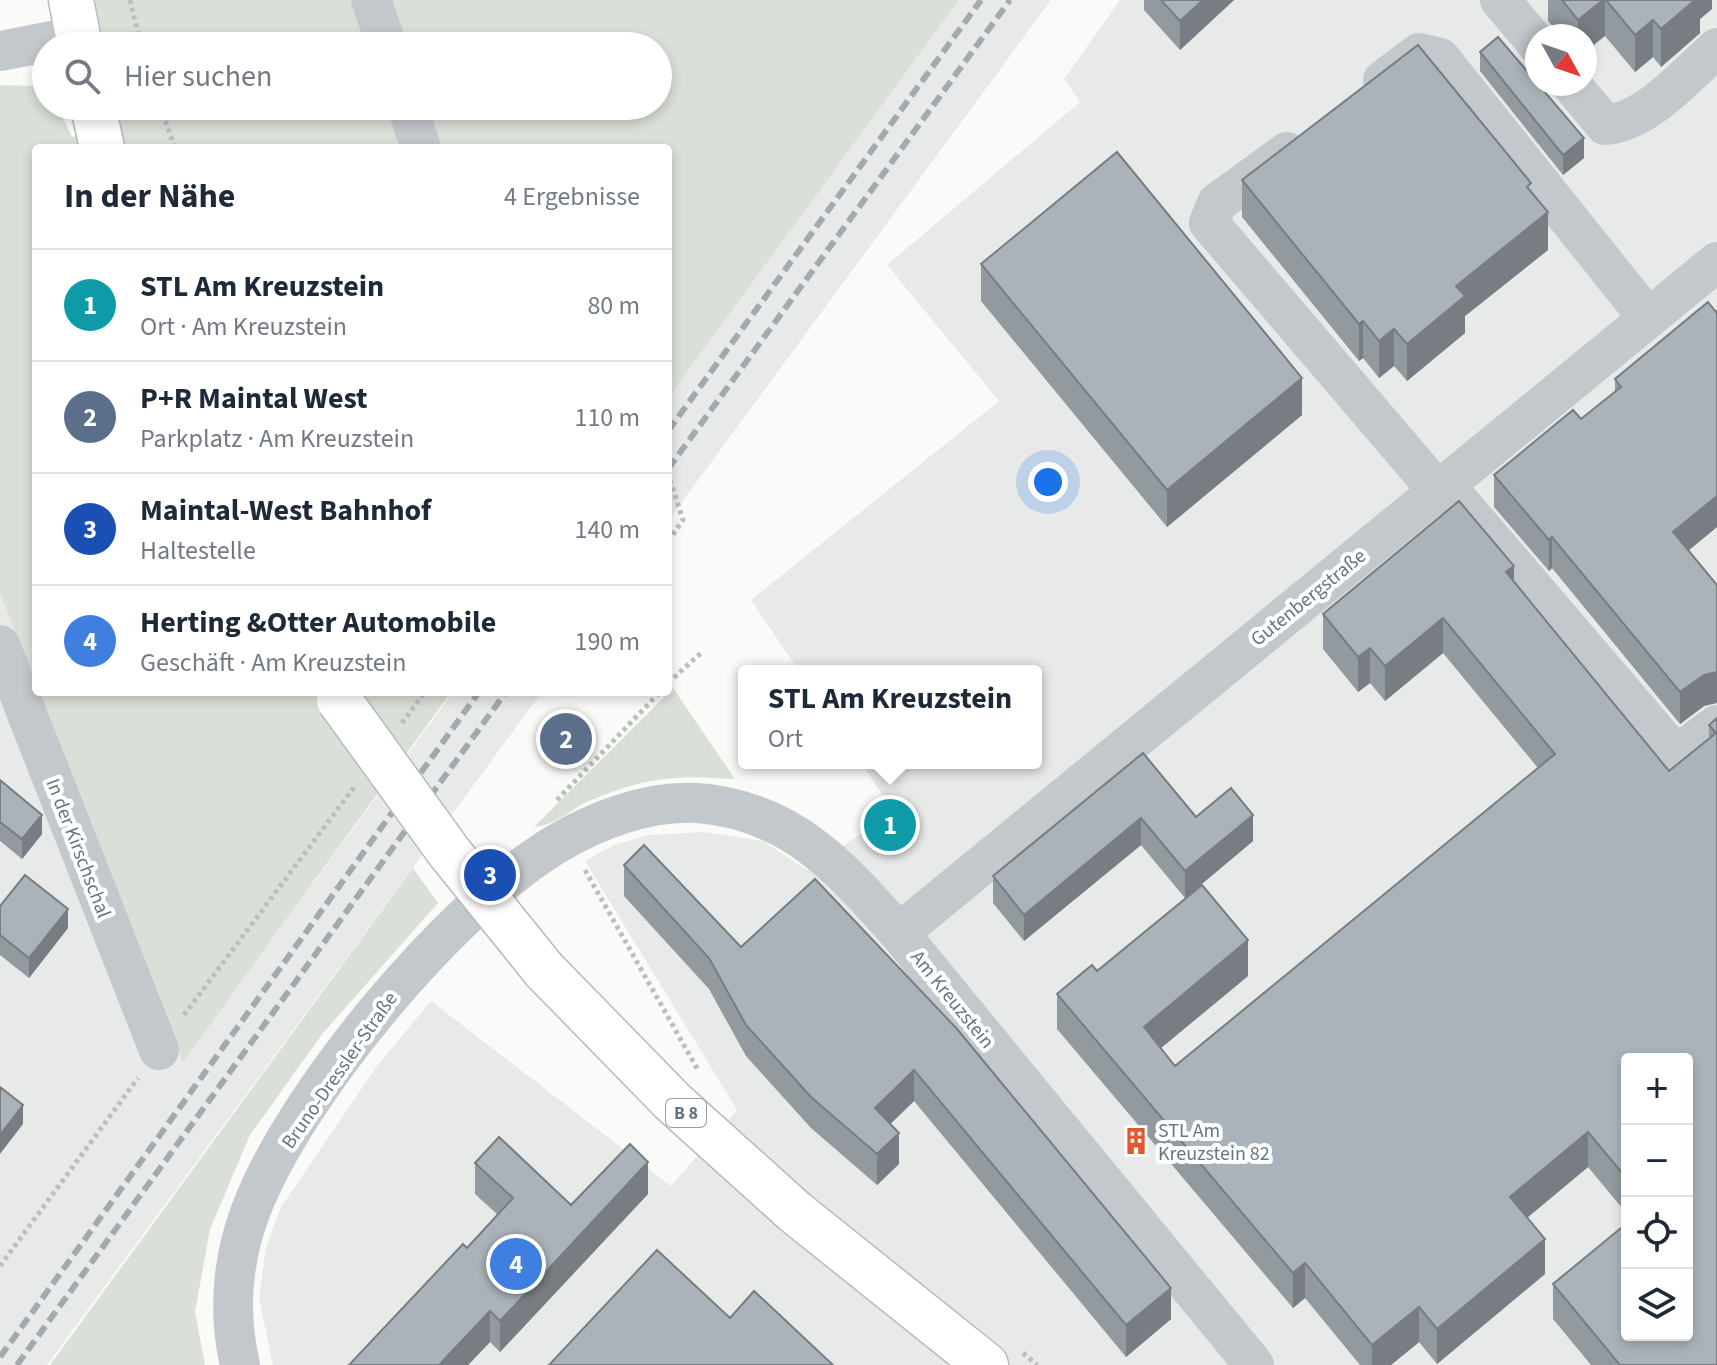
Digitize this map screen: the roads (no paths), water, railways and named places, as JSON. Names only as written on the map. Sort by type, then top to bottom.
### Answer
[{"type":"main road","points":[[96,120],[101,144]]},
{"type":"main road","name":"B 8","points":[[336,696],[449,852],[544,970],[673,1102],[795,1212],[986,1365]]},
{"type":"street","points":[[371,0],[382,32]]},
{"type":"street","points":[[1500,0],[1525,30]]},
{"type":"street","points":[[0,51],[32,41]]},
{"type":"street","points":[[1581,96],[1605,125],[1617,124],[1638,114],[1717,48]]},
{"type":"street","points":[[1360,98],[1419,53],[1440,58],[1648,318]]},
{"type":"street","points":[[412,120],[420,144]]},
{"type":"street","points":[[1312,133],[1217,203],[1209,223],[1676,755],[1717,725]]},
{"type":"street","name":"Gutenbergstraße","points":[[899,933],[1717,262]]},
{"type":"street","name":"In der Kirschschal","points":[[0,645],[159,1050]]},
{"type":"street","name":"Am Kreuzstein","points":[[555,826],[613,818],[671,804],[697,803],[759,816],[799,835],[824,855],[899,933],[1254,1365]]},
{"type":"street","name":"Bruno-Dressler-Straße","points":[[240,1365],[235,1344],[233,1283],[242,1240],[251,1210],[293,1132],[397,986],[555,826]]},
{"type":"railway","points":[[672,425],[981,0]]},
{"type":"railway","points":[[672,464],[1010,0]]},
{"type":"railway","points":[[0,1357],[476,696]]},
{"type":"railway","points":[[17,1365],[503,696]]},
{"type":"place","name":"P+R Maintal West","points":[[566,739]]},
{"type":"place","name":"STL Am Kreuzstein","points":[[890,825]]},
{"type":"place","name":"Maintal-West Bahnhof","points":[[490,875]]},
{"type":"place","name":"STL Am Kreuzstein 82","points":[[1136,1141]]},
{"type":"place","name":"Herting &Otter Automobile","points":[[516,1264]]}]
